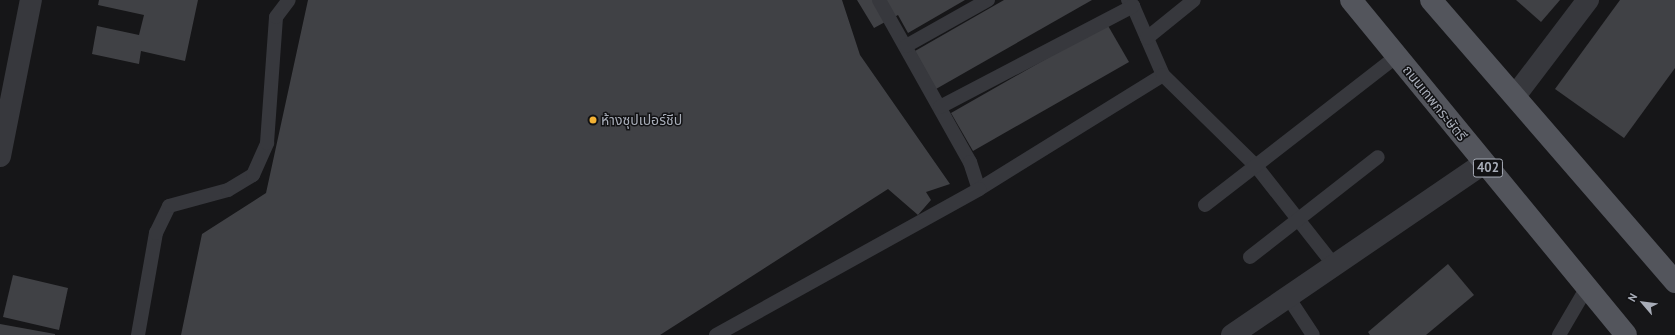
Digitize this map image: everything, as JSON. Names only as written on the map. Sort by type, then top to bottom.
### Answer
[{"type":"main road","name":"ถนนเทพกระษัตรี","points":[[1351,0],[1586,289],[1626,335]]},
{"type":"main road","points":[[1431,0],[1674,279]]},
{"type":"street","points":[[0,156],[32,0]]},
{"type":"street","points":[[1515,96],[1588,0]]},
{"type":"street","points":[[1232,335],[1484,163]]},
{"type":"lane","points":[[138,335],[156,233],[169,206],[228,190],[253,175],[267,143],[276,17],[289,0]]},
{"type":"lane","points":[[879,0],[970,162],[979,189]]},
{"type":"lane","points":[[906,46],[988,0]]},
{"type":"lane","points":[[1147,38],[1194,0]]},
{"type":"lane","points":[[940,107],[1130,3],[1163,75],[1256,166],[1334,265]]},
{"type":"lane","points":[[1205,206],[1397,56]]},
{"type":"lane","points":[[716,335],[979,189],[1163,75]]},
{"type":"lane","points":[[1250,257],[1300,221],[1378,157]]},
{"type":"lane","points":[[1559,335],[1586,289]]},
{"type":"lane","points":[[1288,297],[1313,335]]},
{"type":"building","points":[[99,0],[198,0],[185,61],[141,51],[139,64],[92,54],[97,26],[139,35],[144,15],[98,5]]},
{"type":"building","name":"ห้างซุปเปอร์ชีป","points":[[308,0],[842,0],[860,55],[950,184],[926,192],[931,200],[918,215],[888,189],[660,335],[181,335],[202,234],[266,193]]},
{"type":"building","points":[[857,0],[965,0],[908,33],[898,15],[874,28]]},
{"type":"building","points":[[1004,0],[1092,0],[936,89],[915,51]]},
{"type":"building","points":[[1516,0],[1560,0],[1541,22]]},
{"type":"building","points":[[1620,0],[1675,0],[1675,68],[1624,138],[1555,89]]},
{"type":"building","points":[[1107,24],[1129,62],[973,151],[951,113]]},
{"type":"building","points":[[1448,264],[1474,295],[1426,335],[1370,335],[1368,332]]},
{"type":"building","points":[[13,275],[68,288],[59,330],[3,317]]},
{"type":"building","points":[[0,324],[55,334],[55,335],[0,335]]},
{"type":"place","name":"ห้างซุปเปอร์ชีป","points":[[593,120]]}]
